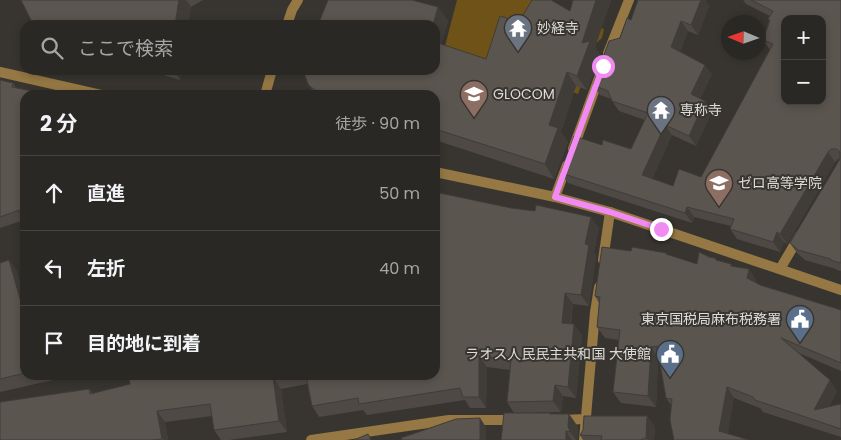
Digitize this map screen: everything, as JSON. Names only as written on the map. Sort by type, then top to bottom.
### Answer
[{"type":"street","points":[[289,20],[298,0]]},
{"type":"street","points":[[555,197],[629,0]]},
{"type":"street","points":[[0,72],[79,90]]},
{"type":"street","points":[[266,90],[271,75]]},
{"type":"street","points":[[440,173],[555,197],[610,212],[841,290]]},
{"type":"street","points":[[584,440],[596,312],[610,212]]},
{"type":"street","points":[[780,269],[806,224]]},
{"type":"street","points":[[311,440],[392,433],[449,420],[526,420]]},
{"type":"street","points":[[555,420],[586,420]]},
{"type":"shaded area","points":[[457,0],[535,0],[578,21],[604,29],[602,38],[595,44],[578,94],[445,46]]},
{"type":"building","points":[[21,0],[179,0],[176,20],[31,20]]},
{"type":"building","points":[[328,0],[412,0],[438,7],[434,20],[320,20]]},
{"type":"building","points":[[532,0],[551,0],[570,11],[573,0],[596,0],[582,43],[590,41],[577,76],[567,72],[549,125],[558,128],[545,164],[440,131],[440,90],[315,90],[308,84],[305,75],[440,75],[440,44],[486,59],[500,16],[519,22]]},
{"type":"building","points":[[638,0],[701,0],[691,25],[681,21],[671,47],[705,65],[691,94],[705,101],[689,136],[665,125],[642,175],[673,186],[679,169],[701,177],[773,44],[766,41],[766,31],[770,20],[768,19],[773,11],[751,0],[841,0],[841,263],[798,250],[790,243],[840,159],[840,152],[837,149],[831,149],[828,152],[780,234],[777,232],[773,242],[730,229],[734,219],[687,207],[685,213],[561,173],[574,136],[602,145],[603,140],[631,149],[648,113],[612,101],[608,91],[593,85],[609,41],[620,38],[627,18],[631,20]]},
{"type":"building","points":[[0,80],[13,83],[12,87],[27,90],[20,90],[20,213],[19,210],[0,217]]},
{"type":"building","points":[[440,193],[511,208],[535,211],[536,205],[591,217],[585,244],[589,245],[581,295],[565,293],[562,323],[574,324],[568,387],[555,385],[553,401],[507,402],[511,360],[479,356],[479,397],[463,397],[460,388],[359,404],[358,398],[312,406],[307,380],[440,380]]},
{"type":"building","points":[[602,247],[631,251],[632,247],[666,253],[697,264],[699,252],[716,260],[731,264],[731,266],[749,269],[747,278],[760,285],[841,310],[841,363],[781,338],[830,380],[814,410],[841,404],[841,429],[755,400],[753,397],[727,387],[719,431],[749,440],[674,440],[670,420],[672,399],[666,398],[657,346],[651,347],[648,396],[613,392],[620,330],[597,327],[600,297],[595,296]]},
{"type":"building","points":[[9,260],[20,298],[20,374],[0,379],[0,263]]},
{"type":"building","points":[[129,380],[273,380],[279,421],[214,430],[210,404],[157,411],[162,439],[0,440],[0,402],[89,389],[90,394],[130,384]]},
{"type":"building","points":[[504,413],[569,414],[568,426],[570,432],[566,431],[566,440],[501,440]]},
{"type":"building","points":[[584,416],[647,416],[646,438],[640,440],[601,440],[602,436],[580,435],[583,430]]},
{"type":"building","points":[[480,418],[480,440],[402,440],[401,438],[456,419]]},
{"type":"building","points":[[368,434],[371,440],[354,440]]},
{"type":"place","name":"妙経寺","points":[[518,52]]},
{"type":"place","name":"GLOCOM","points":[[474,118]]},
{"type":"place","name":"専称寺","points":[[661,134]]},
{"type":"place","name":"ゼロ高等学院","points":[[719,207]]},
{"type":"place","name":"東京国税局麻布税務署","points":[[800,343]]},
{"type":"place","name":"ラオス人民民主共和国 大使館","points":[[670,378]]},
{"type":"route","points":[[603,66],[555,197],[610,212],[661,229]]}]
